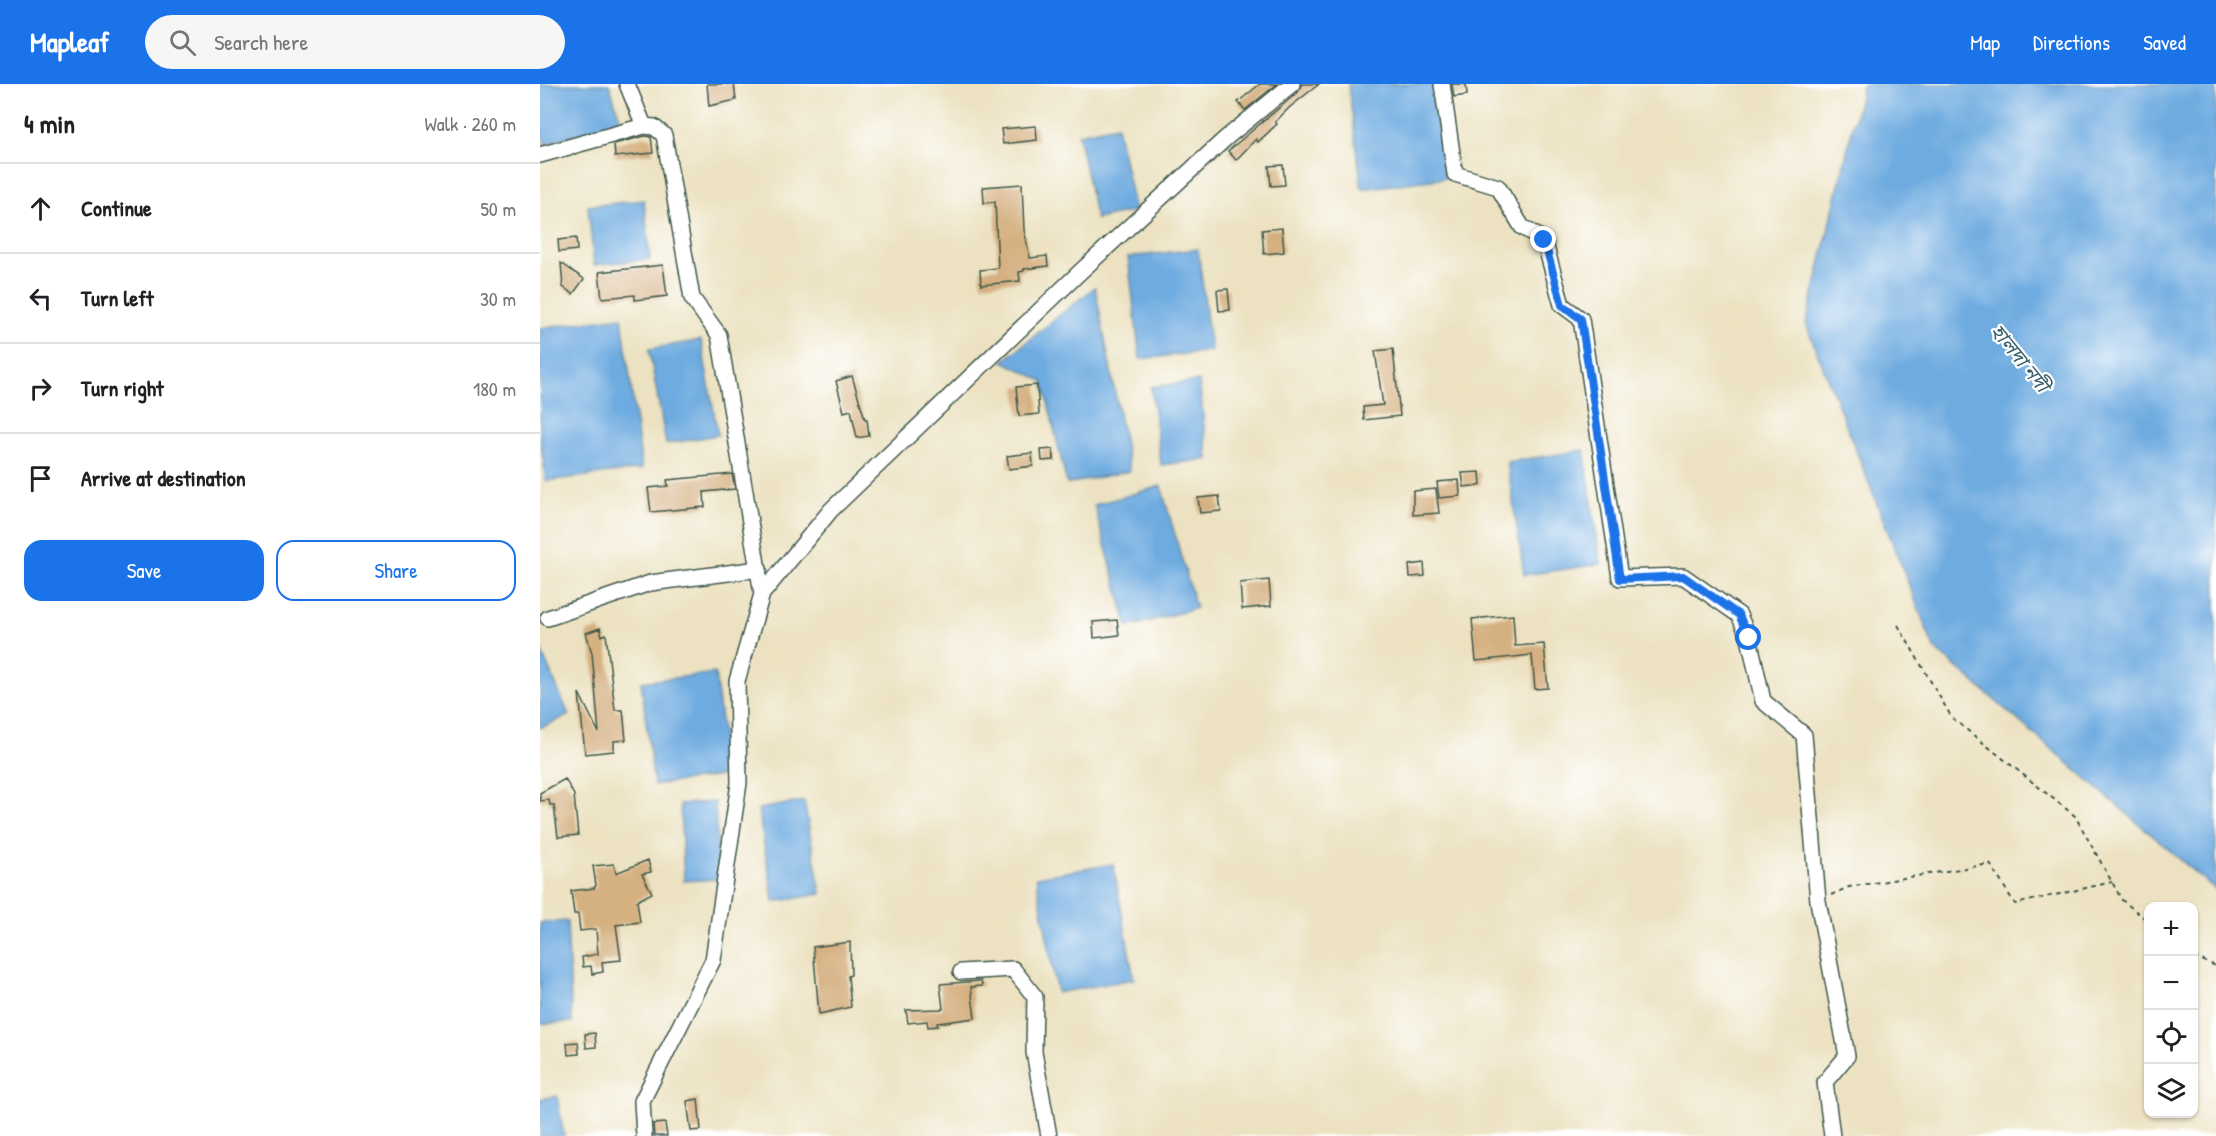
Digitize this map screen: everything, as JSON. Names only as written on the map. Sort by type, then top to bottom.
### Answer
[{"type":"street","points":[[627,84],[644,126]]},
{"type":"street","points":[[762,594],[839,501],[1080,272],[1226,138],[1292,84]]},
{"type":"street","points":[[1442,84],[1455,174],[1498,187],[1522,227],[1544,240],[1562,305],[1581,319],[1620,579],[1683,576],[1739,615],[1749,638],[1763,701],[1803,735],[1818,901],[1847,1056],[1825,1082],[1832,1136]]},
{"type":"street","points":[[540,155],[644,126],[654,127],[664,135],[692,298],[719,336],[762,594],[737,681],[739,783],[713,960],[642,1101],[644,1136]]},
{"type":"street","points":[[548,618],[650,583],[759,569]]},
{"type":"street","points":[[961,972],[1013,969],[1035,997],[1034,1052],[1049,1136]]},
{"type":"path","points":[[1898,625],[1952,718],[2075,816],[2122,900],[2144,918]]},
{"type":"path","points":[[1818,901],[1849,887],[1990,864],[2015,904],[2112,882]]},
{"type":"path","points":[[2198,959],[2216,966]]},
{"type":"water","points":[[540,84],[609,84],[621,121],[545,144],[540,128]]},
{"type":"water","points":[[1348,84],[1433,84],[1445,178],[1362,189]]},
{"type":"water","name":"হালদা নদী","points":[[1863,84],[2216,84],[2216,890],[1934,648],[1806,324]]},
{"type":"water","points":[[1117,126],[1135,211],[1096,219],[1078,134]]},
{"type":"water","points":[[644,200],[650,259],[594,265],[588,206]]},
{"type":"water","points":[[1198,249],[1211,351],[1140,359],[1128,257]]},
{"type":"water","points":[[1095,287],[1130,471],[1067,484],[1043,381],[1003,361]]},
{"type":"water","points":[[622,317],[642,469],[546,481],[540,436],[540,328]]},
{"type":"water","points":[[701,340],[718,435],[666,444],[649,349]]},
{"type":"water","points":[[1199,381],[1208,459],[1161,465],[1151,387]]},
{"type":"water","points":[[1584,450],[1601,564],[1524,575],[1507,462]]},
{"type":"water","points":[[1161,486],[1196,608],[1128,627],[1094,505]]},
{"type":"water","points":[[540,648],[569,715],[540,728]]},
{"type":"water","points":[[715,673],[728,775],[654,785],[641,682]]},
{"type":"water","points":[[804,801],[821,894],[774,902],[758,809]]},
{"type":"water","points":[[715,802],[719,879],[684,881],[680,804]]},
{"type":"water","points":[[1113,864],[1134,979],[1057,993],[1036,877]]},
{"type":"water","points":[[567,921],[572,1022],[540,1024],[540,923]]},
{"type":"water","points":[[557,1096],[564,1136],[540,1136],[540,1099]]},
{"type":"building","points":[[707,84],[734,84],[736,100],[709,106]]},
{"type":"building","points":[[1260,84],[1277,84],[1245,110],[1238,102]]},
{"type":"building","points":[[1302,84],[1319,84],[1290,107],[1275,122],[1277,124],[1258,142],[1256,139],[1236,160],[1228,151],[1298,92]]},
{"type":"building","points":[[1452,84],[1466,84],[1467,95],[1454,97]]},
{"type":"building","points":[[1036,126],[1037,140],[1003,144],[1001,129]]},
{"type":"building","points":[[645,136],[651,137],[653,153],[615,157],[614,144]]},
{"type":"building","points":[[1283,165],[1285,185],[1271,186],[1269,166]]},
{"type":"building","points":[[1022,184],[1024,230],[1030,258],[1047,256],[1048,266],[1024,269],[1019,272],[1020,281],[981,285],[980,270],[998,268],[995,202],[984,203],[983,187]]},
{"type":"building","points":[[1282,228],[1284,252],[1264,254],[1262,230]]},
{"type":"building","points":[[576,238],[577,250],[559,252],[558,240]]},
{"type":"building","points":[[561,263],[584,279],[573,294],[563,287]]},
{"type":"building","points":[[663,265],[667,296],[635,300],[635,295],[602,298],[599,272]]},
{"type":"building","points":[[1228,289],[1230,310],[1219,311],[1217,290]]},
{"type":"building","points":[[1393,349],[1400,416],[1364,420],[1363,407],[1383,405],[1375,351]]},
{"type":"building","points":[[852,376],[865,419],[867,419],[869,436],[857,438],[851,410],[844,412],[836,381]]},
{"type":"building","points":[[1037,385],[1039,414],[1019,416],[1016,387]]},
{"type":"building","points":[[1053,449],[1054,460],[1042,461],[1041,450]]},
{"type":"building","points":[[1032,453],[1033,466],[1009,469],[1007,456]]},
{"type":"building","points":[[1480,472],[1481,485],[1464,487],[1462,473]]},
{"type":"building","points":[[732,474],[735,489],[704,492],[705,507],[651,512],[648,488],[668,486],[667,480]]},
{"type":"building","points":[[1459,480],[1460,496],[1439,498],[1437,482]]},
{"type":"building","points":[[1436,489],[1439,513],[1413,515],[1413,491]]},
{"type":"building","points":[[1219,496],[1221,511],[1200,513],[1198,498]]},
{"type":"building","points":[[1424,563],[1425,576],[1410,577],[1409,565]]},
{"type":"building","points":[[1269,580],[1271,606],[1242,609],[1240,583]]},
{"type":"building","points":[[1513,615],[1515,646],[1544,644],[1548,688],[1535,689],[1532,655],[1476,661],[1472,619]]},
{"type":"building","points":[[1117,620],[1119,635],[1094,638],[1093,622]]},
{"type":"building","points":[[600,628],[602,636],[606,634],[615,710],[623,710],[626,740],[614,741],[614,751],[585,754],[579,693],[599,733],[592,653],[586,633]]},
{"type":"building","points":[[565,779],[574,795],[578,835],[558,837],[554,805],[550,805],[549,800],[540,801],[540,793]]},
{"type":"building","points":[[648,860],[651,872],[642,874],[652,893],[637,901],[640,922],[616,925],[621,960],[602,962],[603,972],[592,974],[591,966],[583,967],[582,957],[598,954],[596,929],[580,931],[578,914],[574,914],[571,891],[594,888],[596,885],[593,866],[614,864],[616,873]]},
{"type":"building","points":[[850,942],[851,975],[848,976],[851,1007],[819,1014],[813,947]]},
{"type":"building","points":[[981,981],[982,986],[971,987],[975,1018],[937,1023],[938,1026],[928,1027],[927,1021],[908,1023],[906,1010],[943,1009],[940,984]]},
{"type":"building","points":[[595,1033],[596,1047],[586,1048],[585,1034]]},
{"type":"building","points":[[578,1042],[579,1054],[568,1055],[567,1043]]},
{"type":"building","points":[[698,1099],[701,1130],[691,1131],[687,1101]]},
{"type":"building","points":[[665,1123],[667,1136],[654,1136],[653,1124]]},
{"type":"route","points":[[1544,240],[1562,305],[1581,319],[1620,579],[1683,576],[1739,615],[1749,638]]}]
